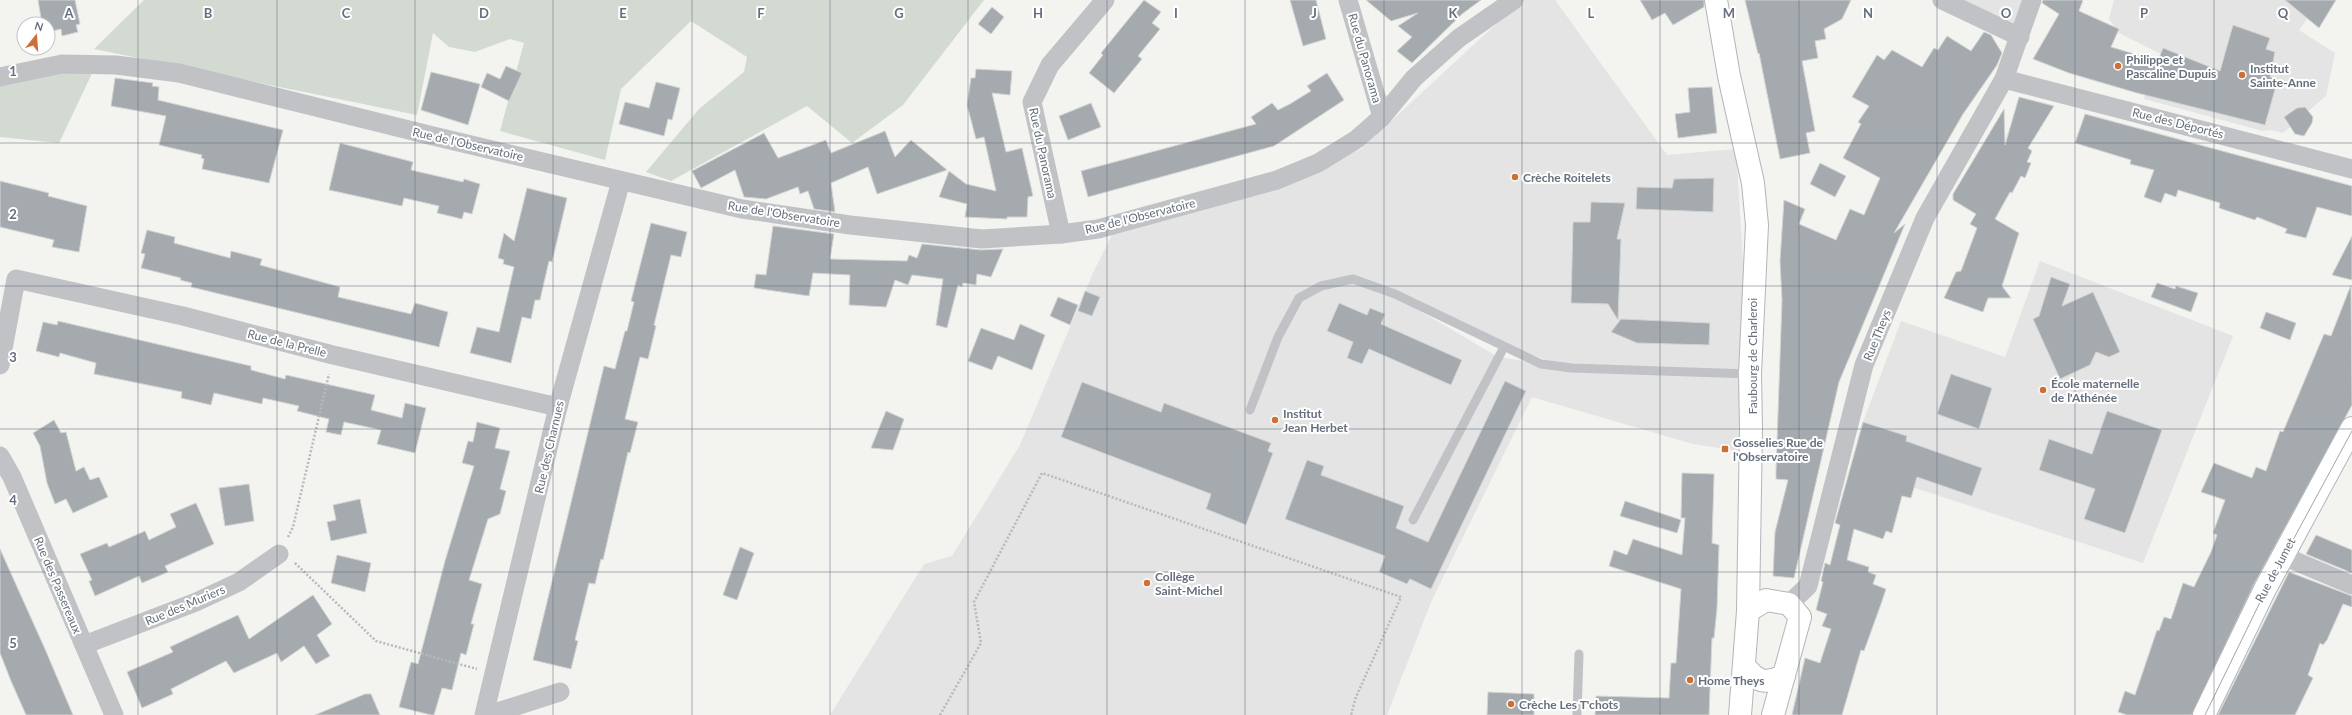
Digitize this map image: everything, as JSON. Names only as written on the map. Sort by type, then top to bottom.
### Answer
[{"type":"main road","name":"Faubourg de Charleroi","points":[[1716,0],[1729,76],[1753,184],[1757,225],[1750,374],[1752,428],[1749,587],[1757,606]]},
{"type":"main road","name":"Rue de Jumet","points":[[2204,715],[2283,556],[2352,428]]},
{"type":"main road","points":[[1740,715],[1744,666],[1757,606],[1789,604],[1800,617],[1773,715]]},
{"type":"main road","points":[[1744,666],[1756,679],[1771,681],[1784,676]]},
{"type":"street","name":"Rue du Panorama","points":[[1061,234],[1032,102],[1050,65],[1105,0]]},
{"type":"street","name":"Rue du Panorama","points":[[1348,0],[1382,117]]},
{"type":"street","name":"Rue de l'Observatoire","points":[[0,77],[62,64],[116,65],[179,73],[742,209],[850,225],[982,239],[1061,234],[1098,229],[1277,180],[1318,163],[1350,143],[1382,117],[1414,78],[1459,38],[1514,0]]},
{"type":"street","points":[[1942,0],[2020,38]]},
{"type":"street","name":"Rue Theys","points":[[1789,604],[1808,586],[1864,365],[1925,218],[2004,79],[2020,38],[2032,0]]},
{"type":"street","name":"Rue des Déportés","points":[[2004,79],[2352,168]]},
{"type":"street","name":"Rue des Charnues","points":[[484,715],[558,407],[621,181]]},
{"type":"street","name":"Rue de la Prelle","points":[[0,365],[16,280],[176,314],[333,355],[558,407]]},
{"type":"street","name":"Rue des Passereaux","points":[[0,456],[12,477],[114,715]]},
{"type":"street","name":"Rue des Muriers","points":[[84,645],[203,599],[239,582],[279,554]]},
{"type":"street","points":[[2283,556],[2352,585]]},
{"type":"street","points":[[488,715],[560,692]]},
{"type":"lane","points":[[1250,410],[1278,338],[1299,298],[1321,286],[1353,279],[1395,294],[1541,364],[1572,368],[1750,374]]},
{"type":"lane","points":[[1413,520],[1504,347]]},
{"type":"lane","points":[[1577,715],[1579,654]]},
{"type":"path","points":[[293,528],[333,355]]},
{"type":"path","points":[[940,715],[981,644],[974,602],[1042,473],[1402,597],[1356,697],[1352,715]]},
{"type":"path","points":[[279,554],[299,566],[376,641],[495,673]]},
{"type":"shaded area","points":[[144,0],[984,0],[903,105],[852,143],[807,106],[671,181],[646,172],[699,109],[744,72],[747,57],[691,21],[621,89],[605,160],[500,131],[524,43],[510,39],[475,52],[449,47],[433,33],[417,115],[94,49]]},
{"type":"shaded area","points":[[1522,0],[1555,0],[1667,155],[1736,149],[1750,374],[1751,453],[1693,444],[1532,397],[1431,602],[1387,715],[830,715],[924,564],[952,556],[1020,445],[1092,275],[1115,229],[1237,200],[1361,149]],"holes":[[[1393,295],[1557,365],[1498,357]]]},
{"type":"shaded area","points":[[1946,0],[2026,0],[2014,34]]},
{"type":"shaded area","name":"Institut Sainte-Anne","points":[[2114,0],[2321,0],[2299,30],[2335,53],[2326,96],[2283,133],[2270,130],[2263,131],[2144,99],[2161,54],[2119,33],[2109,19]]},
{"type":"shaded area","points":[[96,65],[59,143],[0,137],[0,78]]},
{"type":"shaded area","name":"École maternelle de l'Athénée","points":[[2040,261],[2233,336],[2143,563],[1888,479],[1889,430],[1863,422],[1901,321],[2005,357]]},
{"type":"building","points":[[38,0],[75,0],[80,24],[76,25],[78,32],[62,36],[61,29],[56,30],[56,16],[41,16]]},
{"type":"building","points":[[1144,0],[1161,12],[1152,23],[1160,29],[1138,56],[1142,59],[1114,93],[1089,73],[1103,55],[1101,53]]},
{"type":"building","points":[[1290,0],[1316,0],[1326,39],[1303,46]]},
{"type":"building","points":[[1366,0],[1481,0],[1462,14],[1412,63],[1397,51],[1412,37],[1398,26],[1418,13],[1391,21]]},
{"type":"building","points":[[1640,0],[1704,0],[1704,7],[1673,25],[1665,13],[1652,20]]},
{"type":"building","points":[[1745,0],[1851,0],[1842,19],[1824,29],[1826,39],[1815,41],[1818,58],[1802,61],[1815,131],[1806,133],[1810,153],[1780,159],[1759,53],[1758,54]]},
{"type":"building","points":[[2043,0],[2083,0],[2079,11],[2119,29],[2111,47],[2158,61],[2163,48],[2220,71],[2233,25],[2270,38],[2266,49],[2275,52],[2270,77],[2278,79],[2265,125],[2137,93],[2069,73],[2033,59],[2059,14],[2042,3]]},
{"type":"building","points":[[2285,0],[2336,0],[2319,28]]},
{"type":"building","points":[[992,7],[1004,17],[991,34],[978,24]]},
{"type":"building","points":[[1984,32],[1991,35],[2002,53],[1997,65],[1963,114],[1894,233],[1905,224],[1839,382],[1794,578],[1773,576],[1775,532],[1788,480],[1776,479],[1782,300],[1780,261],[1784,200],[1805,209],[1799,224],[1836,240],[1850,209],[1864,215],[1880,178],[1843,158],[1861,124],[1858,122],[1869,106],[1852,97],[1877,55],[1884,60],[1892,50],[1922,67],[1934,48],[1938,50],[1947,36],[1971,51]]},
{"type":"building","points":[[506,66],[522,73],[509,101],[481,87],[487,73],[500,79]]},
{"type":"building","points":[[976,69],[1012,71],[1010,95],[992,93],[1006,152],[1022,148],[1033,196],[1028,197],[1027,217],[1007,217],[1007,219],[965,217],[967,204],[939,197],[949,171],[966,184],[996,191],[984,137],[976,139],[967,105],[971,78],[975,78]]},
{"type":"building","points":[[431,72],[480,84],[468,125],[421,110]]},
{"type":"building","points":[[1327,73],[1344,100],[1274,146],[1088,197],[1081,171],[1256,124],[1251,117],[1272,103],[1278,110],[1290,104],[1311,91],[1307,86]]},
{"type":"building","points":[[115,78],[153,83],[152,86],[159,87],[158,100],[283,130],[269,183],[202,169],[204,159],[201,158],[202,155],[159,145],[166,116],[111,106]]},
{"type":"building","points":[[656,82],[680,88],[672,120],[668,119],[664,136],[619,124],[625,102],[649,108]]},
{"type":"building","points":[[1712,87],[1717,133],[1678,138],[1675,114],[1690,112],[1688,88]]},
{"type":"building","points":[[2019,97],[2054,106],[2028,148],[2032,151],[2027,162],[2031,163],[2025,178],[2021,176],[1995,219],[2019,233],[2002,286],[2011,298],[1988,298],[1983,312],[1944,298],[1956,272],[1961,271],[1977,228],[1970,224],[1976,214],[1953,200],[1953,194],[2004,109],[2005,145]]},
{"type":"building","points":[[1091,103],[1101,127],[1068,140],[1059,116]]},
{"type":"building","points":[[2305,107],[2313,117],[2312,123],[2304,136],[2295,134],[2284,117],[2297,108]]},
{"type":"building","points":[[2085,114],[2352,186],[2352,216],[2317,207],[2306,238],[2285,233],[2287,229],[2257,217],[2255,220],[2219,208],[2220,203],[2178,190],[2176,197],[2165,193],[2161,203],[2144,197],[2154,170],[2130,164],[2131,160],[2075,143]]},
{"type":"building","points":[[885,131],[895,157],[911,140],[947,170],[877,194],[868,167],[831,183],[835,212],[814,209],[808,191],[800,194],[798,187],[766,199],[744,197],[735,170],[701,188],[692,171],[764,133],[778,158],[826,140],[831,153]]},
{"type":"building","points":[[340,143],[413,162],[411,170],[463,182],[464,179],[480,184],[472,214],[464,212],[462,219],[437,213],[439,206],[404,198],[402,206],[329,190]]},
{"type":"building","points":[[1820,163],[1846,176],[1835,197],[1810,184]]},
{"type":"building","points":[[1714,178],[1713,212],[1636,209],[1637,187],[1672,188],[1674,179]]},
{"type":"building","points":[[0,181],[49,193],[48,196],[87,206],[79,252],[52,247],[54,240],[0,227]]},
{"type":"building","points":[[527,188],[567,198],[552,262],[549,261],[540,300],[535,300],[531,319],[522,317],[511,363],[470,353],[477,327],[499,332],[514,267],[503,264],[504,260],[498,258],[504,233],[514,241]]},
{"type":"building","points":[[1591,202],[1625,203],[1617,239],[1621,239],[1618,320],[1608,304],[1571,303],[1573,222],[1590,222]]},
{"type":"building","points":[[651,223],[687,232],[681,257],[671,255],[654,325],[656,326],[648,359],[640,357],[625,419],[638,422],[630,453],[628,452],[603,560],[601,559],[595,584],[589,583],[575,640],[578,641],[571,669],[533,660],[604,366],[615,369],[625,331],[627,331],[634,302],[631,301]]},
{"type":"building","points":[[773,226],[834,234],[830,259],[907,261],[909,255],[917,258],[922,244],[981,250],[1003,249],[991,277],[977,274],[976,285],[963,283],[962,287],[958,285],[947,328],[936,325],[943,279],[912,275],[908,285],[895,280],[886,307],[849,305],[850,275],[813,273],[809,296],[754,288],[756,274],[766,275]]},
{"type":"building","points":[[147,230],[175,237],[174,243],[230,258],[231,251],[262,259],[260,265],[340,287],[338,297],[411,314],[415,303],[448,312],[439,347],[191,287],[192,283],[180,280],[181,278],[141,268],[145,254],[141,253]]},
{"type":"building","points":[[2352,236],[2352,280],[2332,275]]},
{"type":"building","points":[[2051,277],[2070,284],[2062,306],[2093,292],[2120,352],[2109,357],[2096,352],[2090,365],[2060,379],[2033,319],[2039,316]]},
{"type":"building","points":[[2157,283],[2175,289],[2176,286],[2198,293],[2191,312],[2151,297]]},
{"type":"building","points":[[2351,285],[2352,405],[2254,584],[2192,715],[2127,715],[2118,712],[2125,691],[2135,695],[2157,630],[2159,631],[2164,617],[2171,619],[2183,583],[2194,587],[2211,552],[2217,535],[2213,533],[2225,500],[2201,492],[2214,463],[2252,478],[2256,467],[2266,471],[2280,431],[2283,432],[2324,334],[2331,336]]},
{"type":"building","points":[[1085,291],[1100,297],[1092,316],[1078,311]]},
{"type":"building","points":[[1058,297],[1078,305],[1070,325],[1050,316]]},
{"type":"building","points":[[1339,303],[1367,315],[1370,308],[1385,314],[1381,324],[1462,360],[1451,385],[1369,349],[1362,364],[1347,358],[1353,342],[1327,331]]},
{"type":"building","points":[[2266,312],[2296,323],[2290,340],[2260,328]]},
{"type":"building","points":[[1621,319],[1710,323],[1709,345],[1637,343],[1611,332]]},
{"type":"building","points":[[58,321],[251,366],[251,370],[285,379],[286,375],[375,395],[371,410],[402,418],[405,403],[426,408],[415,453],[377,444],[381,430],[344,422],[341,435],[326,432],[329,419],[297,411],[299,406],[263,398],[262,404],[214,393],[211,405],[181,398],[182,392],[94,374],[96,363],[60,353],[59,357],[36,351],[43,322],[57,325]]},
{"type":"building","points":[[1020,324],[1045,335],[1032,370],[998,356],[992,370],[968,361],[981,328],[1014,340]]},
{"type":"building","points":[[1951,374],[1992,388],[1979,429],[1937,414]]},
{"type":"building","points":[[1505,381],[1526,391],[1431,589],[1410,579],[1407,584],[1379,572],[1385,556],[1285,519],[1307,460],[1324,466],[1321,475],[1404,506],[1396,528],[1428,542]]},
{"type":"building","points":[[1082,382],[1161,412],[1164,403],[1271,443],[1268,451],[1273,453],[1246,525],[1206,509],[1211,494],[1061,437]]},
{"type":"building","points":[[886,411],[904,419],[893,450],[871,448]]},
{"type":"building","points":[[2107,411],[2162,430],[2125,533],[2084,519],[2095,489],[2039,470],[2049,439],[2092,454]]},
{"type":"building","points":[[54,420],[61,433],[66,432],[76,471],[84,467],[90,480],[99,477],[108,497],[73,513],[66,499],[55,504],[47,483],[40,446],[33,433]]},
{"type":"building","points":[[477,422],[500,428],[495,448],[510,451],[500,489],[506,491],[500,514],[488,519],[469,580],[482,584],[471,624],[474,624],[466,655],[461,653],[452,690],[442,688],[434,715],[431,715],[399,707],[411,662],[418,664],[445,561],[474,466],[462,463],[468,441],[473,442]]},
{"type":"building","points":[[1863,422],[1907,436],[1906,441],[1982,468],[1972,496],[1917,477],[1911,498],[1902,496],[1892,533],[1886,531],[1883,539],[1854,529],[1847,560],[1869,567],[1868,572],[1876,575],[1873,584],[1886,589],[1881,604],[1864,651],[1861,650],[1842,715],[1792,715],[1805,658],[1820,663],[1831,629],[1822,626],[1827,614],[1816,610],[1823,582],[1821,581],[1825,563],[1830,565],[1840,525],[1835,523]]},
{"type":"building","points":[[1682,473],[1714,474],[1712,543],[1719,545],[1717,608],[1714,638],[1712,638],[1709,715],[1595,715],[1596,696],[1669,698],[1671,663],[1676,663],[1681,589],[1609,566],[1614,550],[1627,555],[1633,539],[1682,555],[1685,518],[1681,518]]},
{"type":"building","points":[[249,484],[254,521],[225,526],[219,488]]},
{"type":"building","points":[[360,499],[367,533],[331,541],[327,522],[336,520],[333,505]]},
{"type":"building","points":[[1625,501],[1681,520],[1677,533],[1620,516]]},
{"type":"building","points":[[196,503],[214,544],[165,566],[168,572],[142,583],[139,576],[95,596],[89,581],[92,580],[80,554],[107,543],[109,547],[145,531],[149,540],[176,527],[170,514]]},
{"type":"building","points":[[2316,535],[2352,550],[2352,573],[2306,554]]},
{"type":"building","points":[[740,547],[754,553],[737,600],[723,595]]},
{"type":"building","points":[[0,549],[73,715],[26,715],[11,681],[0,653]]},
{"type":"building","points":[[337,555],[371,563],[365,592],[331,583]]},
{"type":"building","points":[[2289,572],[2352,596],[2352,607],[2343,604],[2327,640],[2323,645],[2320,643],[2308,675],[2313,678],[2295,715],[2218,715]]},
{"type":"building","points":[[313,595],[332,624],[317,635],[330,656],[316,664],[304,646],[281,662],[277,653],[234,673],[226,661],[171,689],[173,694],[142,708],[127,672],[173,652],[170,647],[238,615],[249,639]]},
{"type":"building","name":"Crèche Les T'chots","points":[[1488,692],[1534,694],[1534,715],[1487,715]]},
{"type":"building","points":[[365,694],[371,694],[380,715],[315,715]]},
{"type":"tram line","points":[[2205,715],[2266,590],[2352,431]]},
{"type":"place","name":"Philippe et Pascaline Dupuis","points":[[2118,66]]},
{"type":"place","name":"Institut Sainte-Anne","points":[[2242,75]]},
{"type":"place","name":"Crèche Roitelets","points":[[1515,177]]},
{"type":"place","name":"École maternelle de l'Athénée","points":[[2043,390]]},
{"type":"place","name":"Institut Jean Herbet","points":[[1275,420]]},
{"type":"place","name":"Gosselies Rue de l'Observatoire","points":[[1725,449]]},
{"type":"place","name":"Collège Saint-Michel","points":[[1147,583]]},
{"type":"place","name":"Home Theys","points":[[1690,680]]},
{"type":"place","name":"Crèche Les T'chots","points":[[1511,704]]}]
